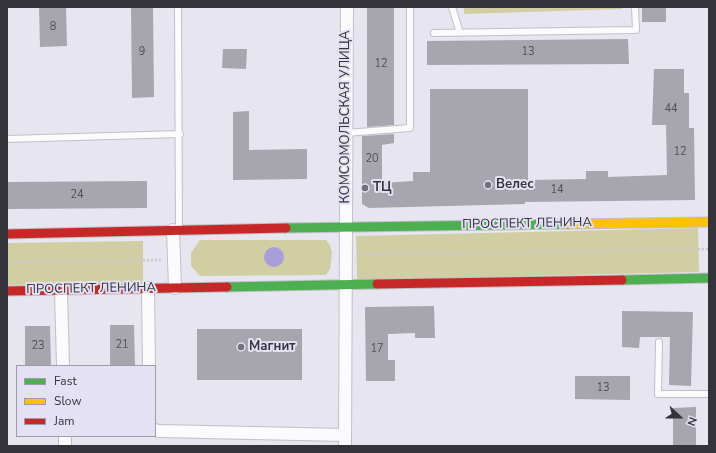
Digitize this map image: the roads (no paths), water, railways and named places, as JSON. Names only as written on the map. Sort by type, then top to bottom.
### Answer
[{"type":"street","name":"КОМСОМОЛЬСКАЯ УЛИЦА","points":[[345,227],[347,7]]},
{"type":"street","name":"ПРОСПЕКТ ЛЕНИНА","points":[[7,234],[345,227],[709,222]]},
{"type":"street","points":[[156,430],[345,440],[345,227]]},
{"type":"street","name":"ПРОСПЕКТ ЛЕНИНА","points":[[175,288],[174,260],[176,230]]},
{"type":"street","name":"ПРОСПЕКТ ЛЕНИНА","points":[[7,291],[709,278]]},
{"type":"street","points":[[148,288],[149,365]]},
{"type":"street","points":[[60,290],[63,365]]},
{"type":"lane","points":[[176,230],[180,134],[178,7]]},
{"type":"lane","points":[[346,133],[410,128],[410,7]]},
{"type":"lane","points":[[452,7],[460,33]]},
{"type":"lane","points":[[434,33],[636,30],[635,7]]},
{"type":"lane","points":[[7,139],[180,134]]},
{"type":"lane","points":[[659,342],[658,394],[709,394]]},
{"type":"place","name":"Велес","points":[[488,185]]},
{"type":"place","name":"ТЦ","points":[[365,188]]},
{"type":"place","name":"Магнит","points":[[241,347]]}]
